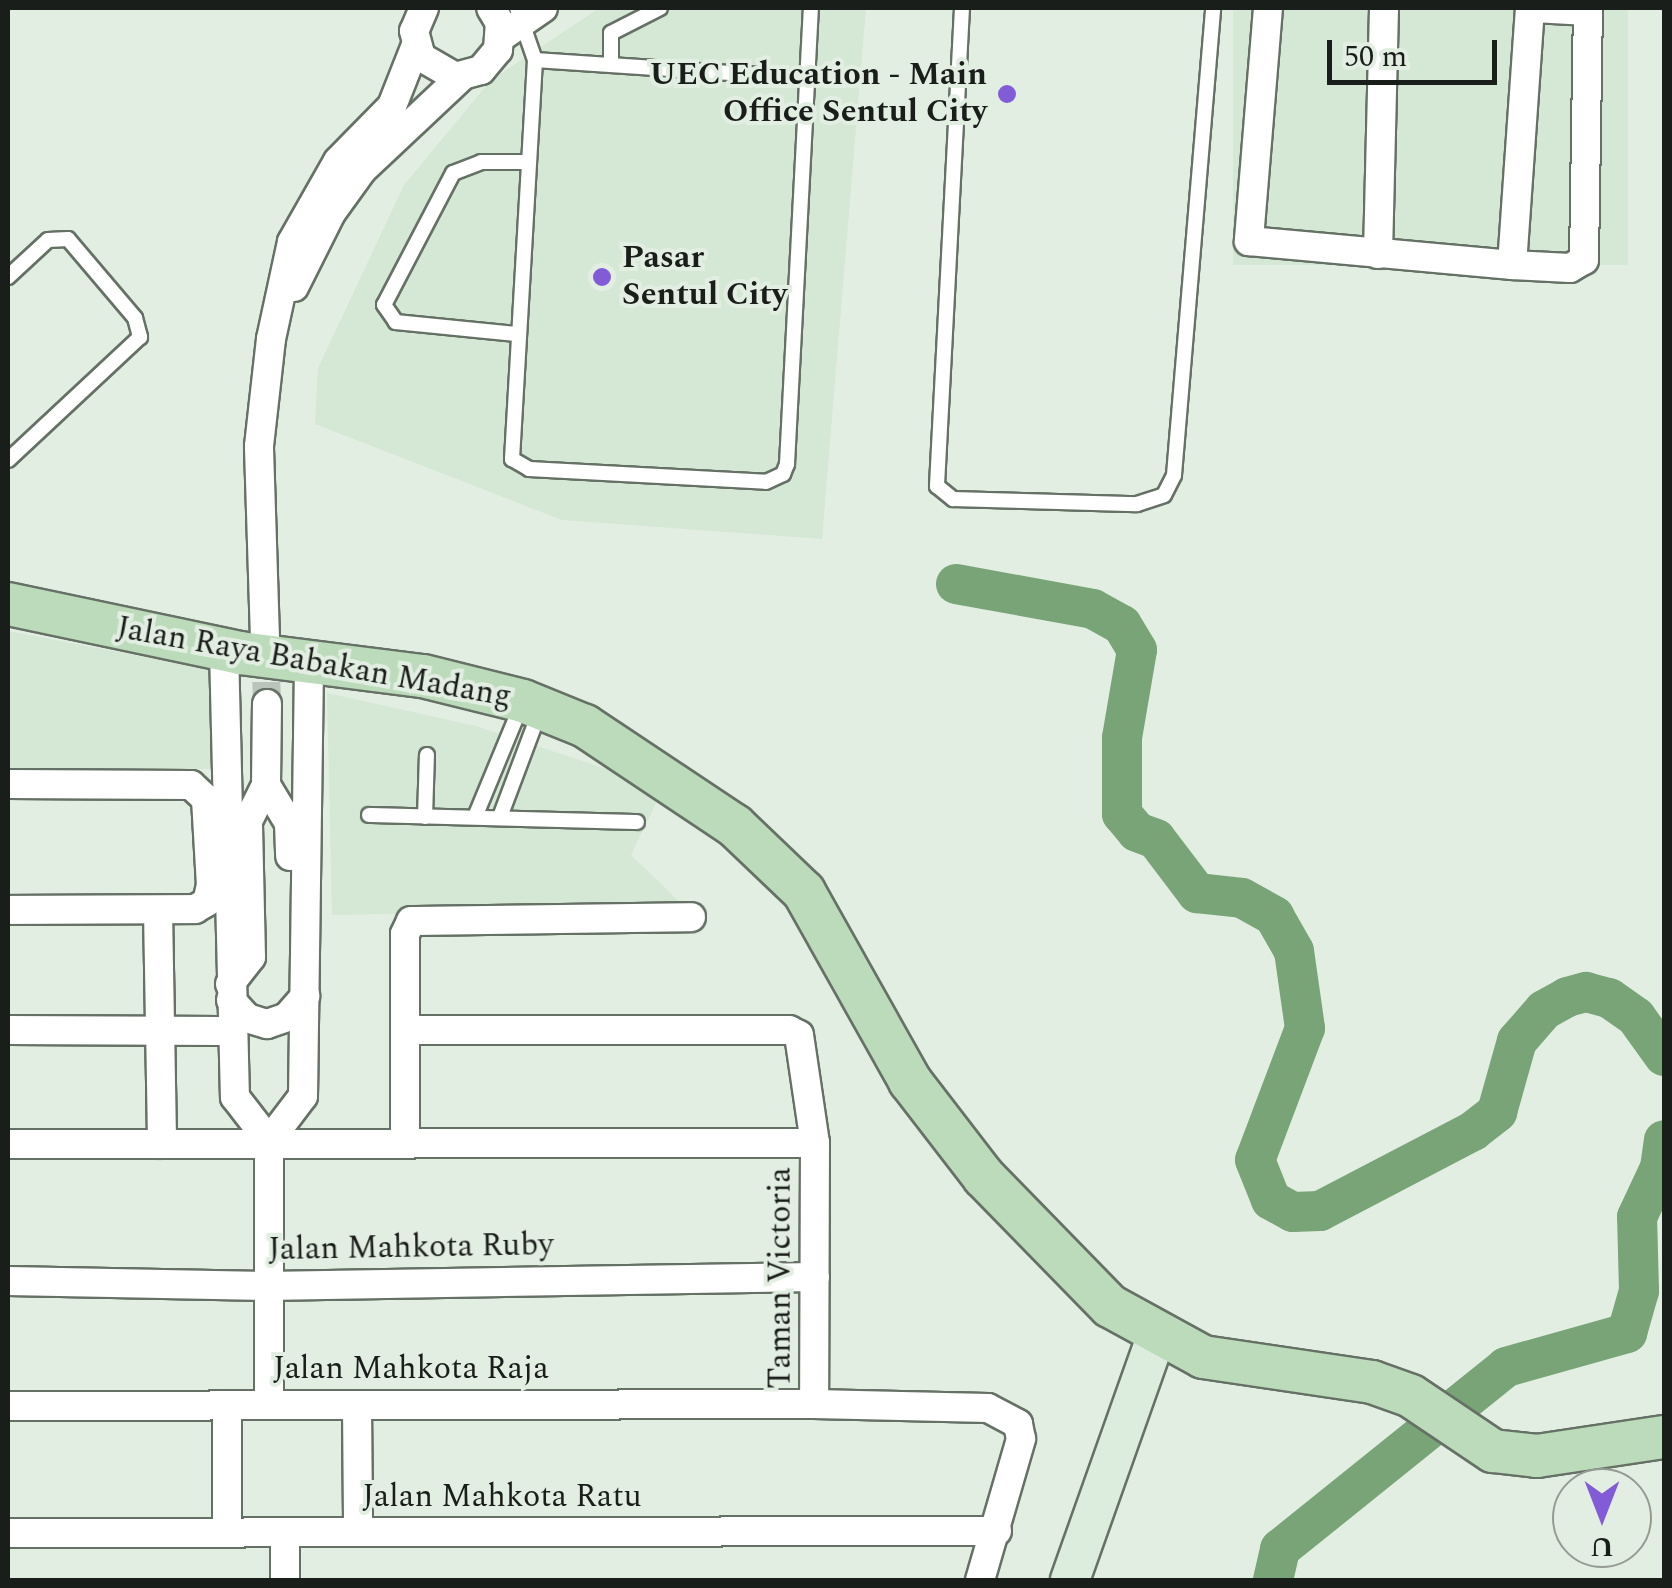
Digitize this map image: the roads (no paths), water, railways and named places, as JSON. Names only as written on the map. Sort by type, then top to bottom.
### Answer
[{"type":"main road","name":"Jalan Raya Babakan Madang","points":[[8,604],[224,650],[422,676],[532,704],[585,726],[662,774],[734,826],[804,892],[910,1081],[984,1177],[1075,1274],[1157,1334],[1220,1361],[1372,1382],[1411,1396],[1493,1451],[1537,1456],[1664,1437]]},
{"type":"street","points":[[265,639],[259,446],[271,339],[299,224],[338,161],[392,106],[416,45],[424,8]]},
{"type":"street","points":[[271,339],[331,213],[362,170],[462,76],[492,62],[521,18],[492,8]]},
{"type":"street","points":[[1268,8],[1249,241],[1378,254],[1512,264],[1570,268],[1584,260],[1588,9],[1532,8],[1512,264]]},
{"type":"street","points":[[1378,254],[1384,8]]},
{"type":"street","points":[[416,45],[430,67],[462,76]]},
{"type":"street","points":[[224,650],[235,1097],[269,1141]]},
{"type":"street","points":[[268,1402],[269,1141],[303,1096],[308,664]]},
{"type":"street","points":[[230,992],[251,957],[248,821],[266,784],[267,704]]},
{"type":"street","points":[[8,784],[181,783],[199,788],[206,799],[210,896],[195,909],[8,910]]},
{"type":"street","points":[[266,784],[290,823],[294,960],[305,988]]},
{"type":"street","points":[[158,910],[162,1144]]},
{"type":"street","points":[[405,1144],[406,934],[412,921],[691,917]]},
{"type":"street","points":[[230,992],[247,1018],[267,1024],[287,1017],[305,988]]},
{"type":"street","points":[[8,1030],[221,1032]]},
{"type":"street","name":"Taman Victoria","points":[[406,1030],[789,1030],[805,1045],[815,1143],[814,1404],[1006,1414],[1022,1439],[980,1580]]},
{"type":"street","name":"Taman Victoria","points":[[8,1144],[815,1143]]},
{"type":"street","name":"Jalan Mahkota Ruby","points":[[8,1281],[266,1286],[815,1277]]},
{"type":"street","points":[[1070,1580],[1157,1334]]},
{"type":"street","name":"Jalan Mahkota Raja","points":[[8,1406],[268,1402],[814,1404]]},
{"type":"street","points":[[226,1405],[227,1532]]},
{"type":"street","points":[[357,1405],[358,1532]]},
{"type":"street","name":"Jalan Mahkota Ratu","points":[[8,1533],[997,1531]]},
{"type":"street","points":[[284,1532],[285,1580]]},
{"type":"lane","points":[[611,63],[611,34],[660,8]]},
{"type":"lane","points":[[521,18],[535,60],[509,452],[520,466],[766,482],[783,474],[811,8]]},
{"type":"lane","points":[[962,8],[936,486],[953,500],[1137,504],[1164,495],[1174,475],[1213,8]]},
{"type":"lane","points":[[535,60],[808,78]]},
{"type":"lane","points":[[516,334],[396,322],[384,304],[453,173],[480,162],[528,162]]},
{"type":"lane","points":[[8,277],[48,240],[68,239],[135,318],[140,337],[8,460]]},
{"type":"lane","points":[[475,817],[532,704]]},
{"type":"lane","points":[[500,818],[532,704]]},
{"type":"lane","points":[[425,818],[427,755]]},
{"type":"lane","points":[[369,815],[636,822]]},
{"type":"waterway","points":[[956,584],[1093,609],[1122,625],[1137,650],[1122,738],[1122,814],[1137,832],[1156,839],[1197,893],[1242,898],[1274,916],[1294,951],[1305,1028],[1255,1160],[1271,1200],[1293,1212],[1320,1211],[1473,1131],[1497,1112],[1517,1041],[1544,1010],[1567,997],[1586,992],[1609,998],[1636,1017],[1664,1056]]},
{"type":"waterway","points":[[1273,1580],[1280,1549],[1506,1367],[1627,1333],[1639,1291],[1637,1217],[1660,1168],[1664,1140]]},
{"type":"tunnel","points":[[265,640],[267,704]]},
{"type":"place","name":"UEC Education - Main Office Sentul City","points":[[1007,94]]},
{"type":"place","name":"Pasar Sentul City","points":[[602,277]]}]
